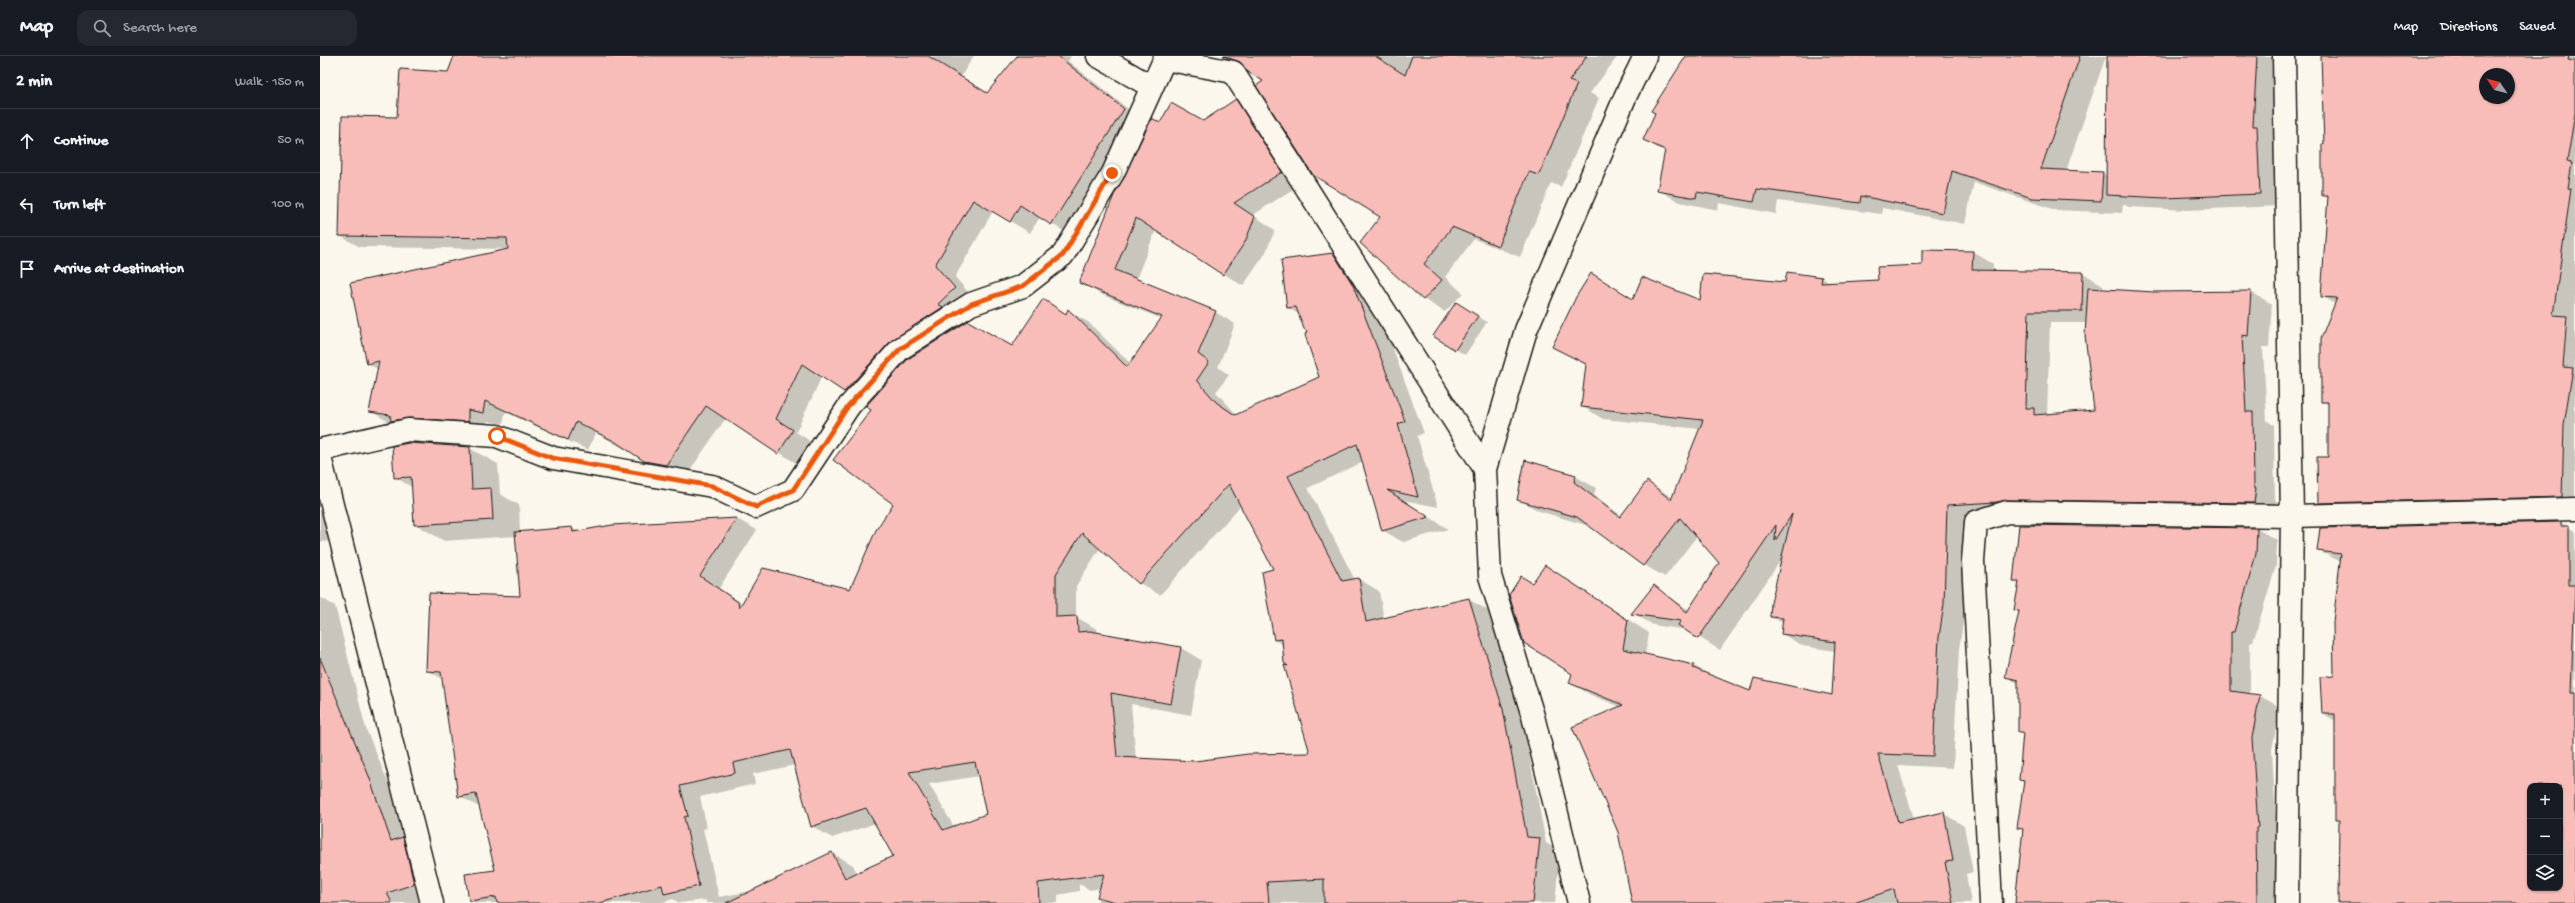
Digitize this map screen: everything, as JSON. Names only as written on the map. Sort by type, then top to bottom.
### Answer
[{"type":"street","points":[[1098,56],[1152,87]]},
{"type":"street","points":[[1578,903],[1533,716],[1490,576],[1485,469],[1526,330],[1626,95],[1645,56]]},
{"type":"street","points":[[2284,56],[2292,516],[2287,903]]},
{"type":"street","points":[[320,450],[408,430],[497,436],[552,458],[712,486],[756,507],[793,490],[848,406],[900,349],[971,304],[1023,286],[1063,255],[1112,173],[1166,58],[1233,72],[1485,469]]},
{"type":"street","points":[[320,457],[432,903]]},
{"type":"street","points":[[1991,903],[1973,561],[1976,522],[2007,512],[2292,516],[2575,509]]},
{"type":"building","points":[[454,56],[928,56],[987,93],[1017,56],[1058,56],[1124,109],[1051,225],[1020,205],[1010,222],[973,200],[935,265],[955,288],[938,304],[943,307],[891,341],[844,392],[802,364],[776,419],[793,430],[778,454],[706,406],[666,465],[644,461],[614,441],[576,422],[568,440],[485,401],[483,413],[468,410],[468,422],[409,418],[391,421],[390,415],[369,412],[379,361],[367,364],[350,283],[508,249],[507,238],[339,236],[342,116],[397,117],[400,69],[448,72]]},
{"type":"building","points":[[1223,56],[1375,56],[1405,75],[1412,56],[1587,56],[1569,81],[1577,84],[1539,175],[1529,172],[1498,246],[1452,227],[1424,264],[1442,280],[1423,300],[1360,243],[1380,217],[1313,175],[1256,86],[1263,81],[1248,72],[1240,62]]},
{"type":"building","points":[[1686,56],[2080,56],[2041,169],[2103,172],[2101,201],[2032,198],[1952,171],[1943,213],[1861,196],[1860,203],[1757,189],[1754,202],[1697,192],[1696,198],[1657,191],[1665,150],[1643,140],[1655,113],[1651,111]]},
{"type":"building","points":[[2107,56],[2257,56],[2253,126],[2257,126],[2260,194],[2165,198],[2106,195]]},
{"type":"building","points":[[2321,56],[2569,56],[2568,60],[2575,61],[2575,113],[2567,162],[2572,163],[2568,188],[2571,189],[2553,315],[2567,316],[2563,367],[2573,368],[2564,425],[2562,497],[2318,503],[2317,457],[2328,457],[2328,402],[2321,402],[2321,338],[2337,298],[2321,297],[2328,196],[2322,196],[2322,144],[2324,144]]},
{"type":"building","points":[[1236,99],[1282,172],[1234,203],[1255,217],[1245,242],[1223,275],[1136,218],[1115,270],[1216,311],[1198,354],[1209,362],[1197,380],[1216,402],[1235,415],[1319,377],[1305,335],[1307,331],[1304,329],[1296,307],[1287,308],[1281,260],[1333,253],[1353,285],[1405,421],[1398,424],[1418,497],[1387,490],[1429,517],[1382,531],[1357,444],[1288,476],[1342,581],[1359,578],[1366,622],[1469,598],[1503,709],[1527,837],[1540,838],[1533,903],[1324,903],[1324,879],[1267,882],[1269,903],[1119,903],[1097,897],[1104,874],[1038,883],[1039,903],[726,903],[832,852],[845,878],[893,856],[866,808],[811,827],[790,750],[733,763],[735,773],[680,786],[688,816],[684,817],[699,886],[664,894],[662,885],[600,903],[497,903],[496,897],[469,901],[465,874],[495,870],[476,794],[458,797],[441,672],[426,671],[429,593],[520,596],[515,532],[572,527],[573,532],[612,525],[737,518],[700,576],[738,602],[739,608],[763,568],[850,589],[876,530],[893,504],[833,460],[871,410],[866,406],[908,359],[968,321],[1012,346],[1043,299],[1066,314],[1068,309],[1127,367],[1162,317],[1079,283],[1114,195],[1152,118],[1160,123],[1171,103],[1203,121]],"holes":[[[1229,484],[1273,569],[1262,572],[1274,640],[1282,639],[1284,663],[1288,666],[1284,665],[1310,753],[1248,754],[1195,761],[1117,757],[1111,693],[1171,704],[1181,647],[1090,631],[1078,632],[1077,616],[1056,617],[1056,574],[1082,533],[1139,584]],[[975,762],[986,814],[943,830],[909,772]]]},
{"type":"building","points":[[1922,250],[1973,251],[1972,270],[2083,272],[2082,311],[2029,311],[2026,408],[2034,408],[2034,415],[2094,410],[2085,335],[2088,288],[2154,292],[2251,291],[2248,336],[2242,335],[2246,412],[2253,412],[2254,488],[2256,488],[2254,503],[2007,500],[1947,505],[1944,604],[1939,637],[1933,756],[1878,754],[1898,822],[1944,812],[1953,861],[1945,862],[1953,903],[1897,903],[1894,889],[1854,903],[1632,903],[1618,832],[1572,727],[1623,705],[1569,683],[1572,674],[1524,643],[1509,595],[1521,576],[1532,583],[1545,565],[1628,620],[1623,649],[1694,665],[1693,668],[1750,691],[1754,678],[1832,695],[1835,642],[1781,634],[1783,618],[1770,617],[1771,603],[1792,514],[1775,541],[1776,525],[1698,639],[1678,625],[1681,621],[1631,614],[1654,585],[1687,612],[1719,563],[1680,518],[1643,566],[1577,517],[1517,500],[1525,460],[1576,475],[1574,482],[1620,517],[1647,481],[1671,500],[1703,420],[1581,407],[1586,364],[1552,347],[1576,297],[1591,273],[1633,299],[1642,277],[1700,300],[1703,274],[1785,282],[1787,272],[1822,277],[1821,283],[1878,280],[1877,267],[1922,265]]},
{"type":"building","points":[[1456,302],[1478,316],[1455,350],[1433,336]]},
{"type":"building","points":[[409,443],[470,447],[472,489],[491,488],[493,520],[414,525],[411,477],[394,478],[392,446]]},
{"type":"building","points":[[2561,522],[2561,526],[2569,526],[2569,585],[2575,585],[2571,693],[2575,693],[2575,903],[2338,903],[2339,820],[2335,820],[2335,714],[2322,714],[2320,677],[2334,676],[2333,622],[2341,554],[2317,551],[2320,528]]},
{"type":"building","points":[[2019,525],[2257,528],[2256,554],[2234,632],[2231,632],[2231,691],[2260,695],[2252,738],[2258,827],[2256,828],[2257,903],[2015,903],[2023,829],[2017,828],[2024,781],[2019,780],[2023,732],[2018,732],[2018,680],[2005,677],[2019,611],[2014,610],[2019,582],[2013,582]]},
{"type":"building","points":[[320,658],[369,776],[391,841],[403,837],[414,884],[387,893],[392,903],[320,903]]},
{"type":"route","points":[[497,436],[552,458],[657,475],[712,486],[756,507],[793,490],[848,406],[900,349],[971,304],[1023,286],[1063,255],[1112,173]]}]
